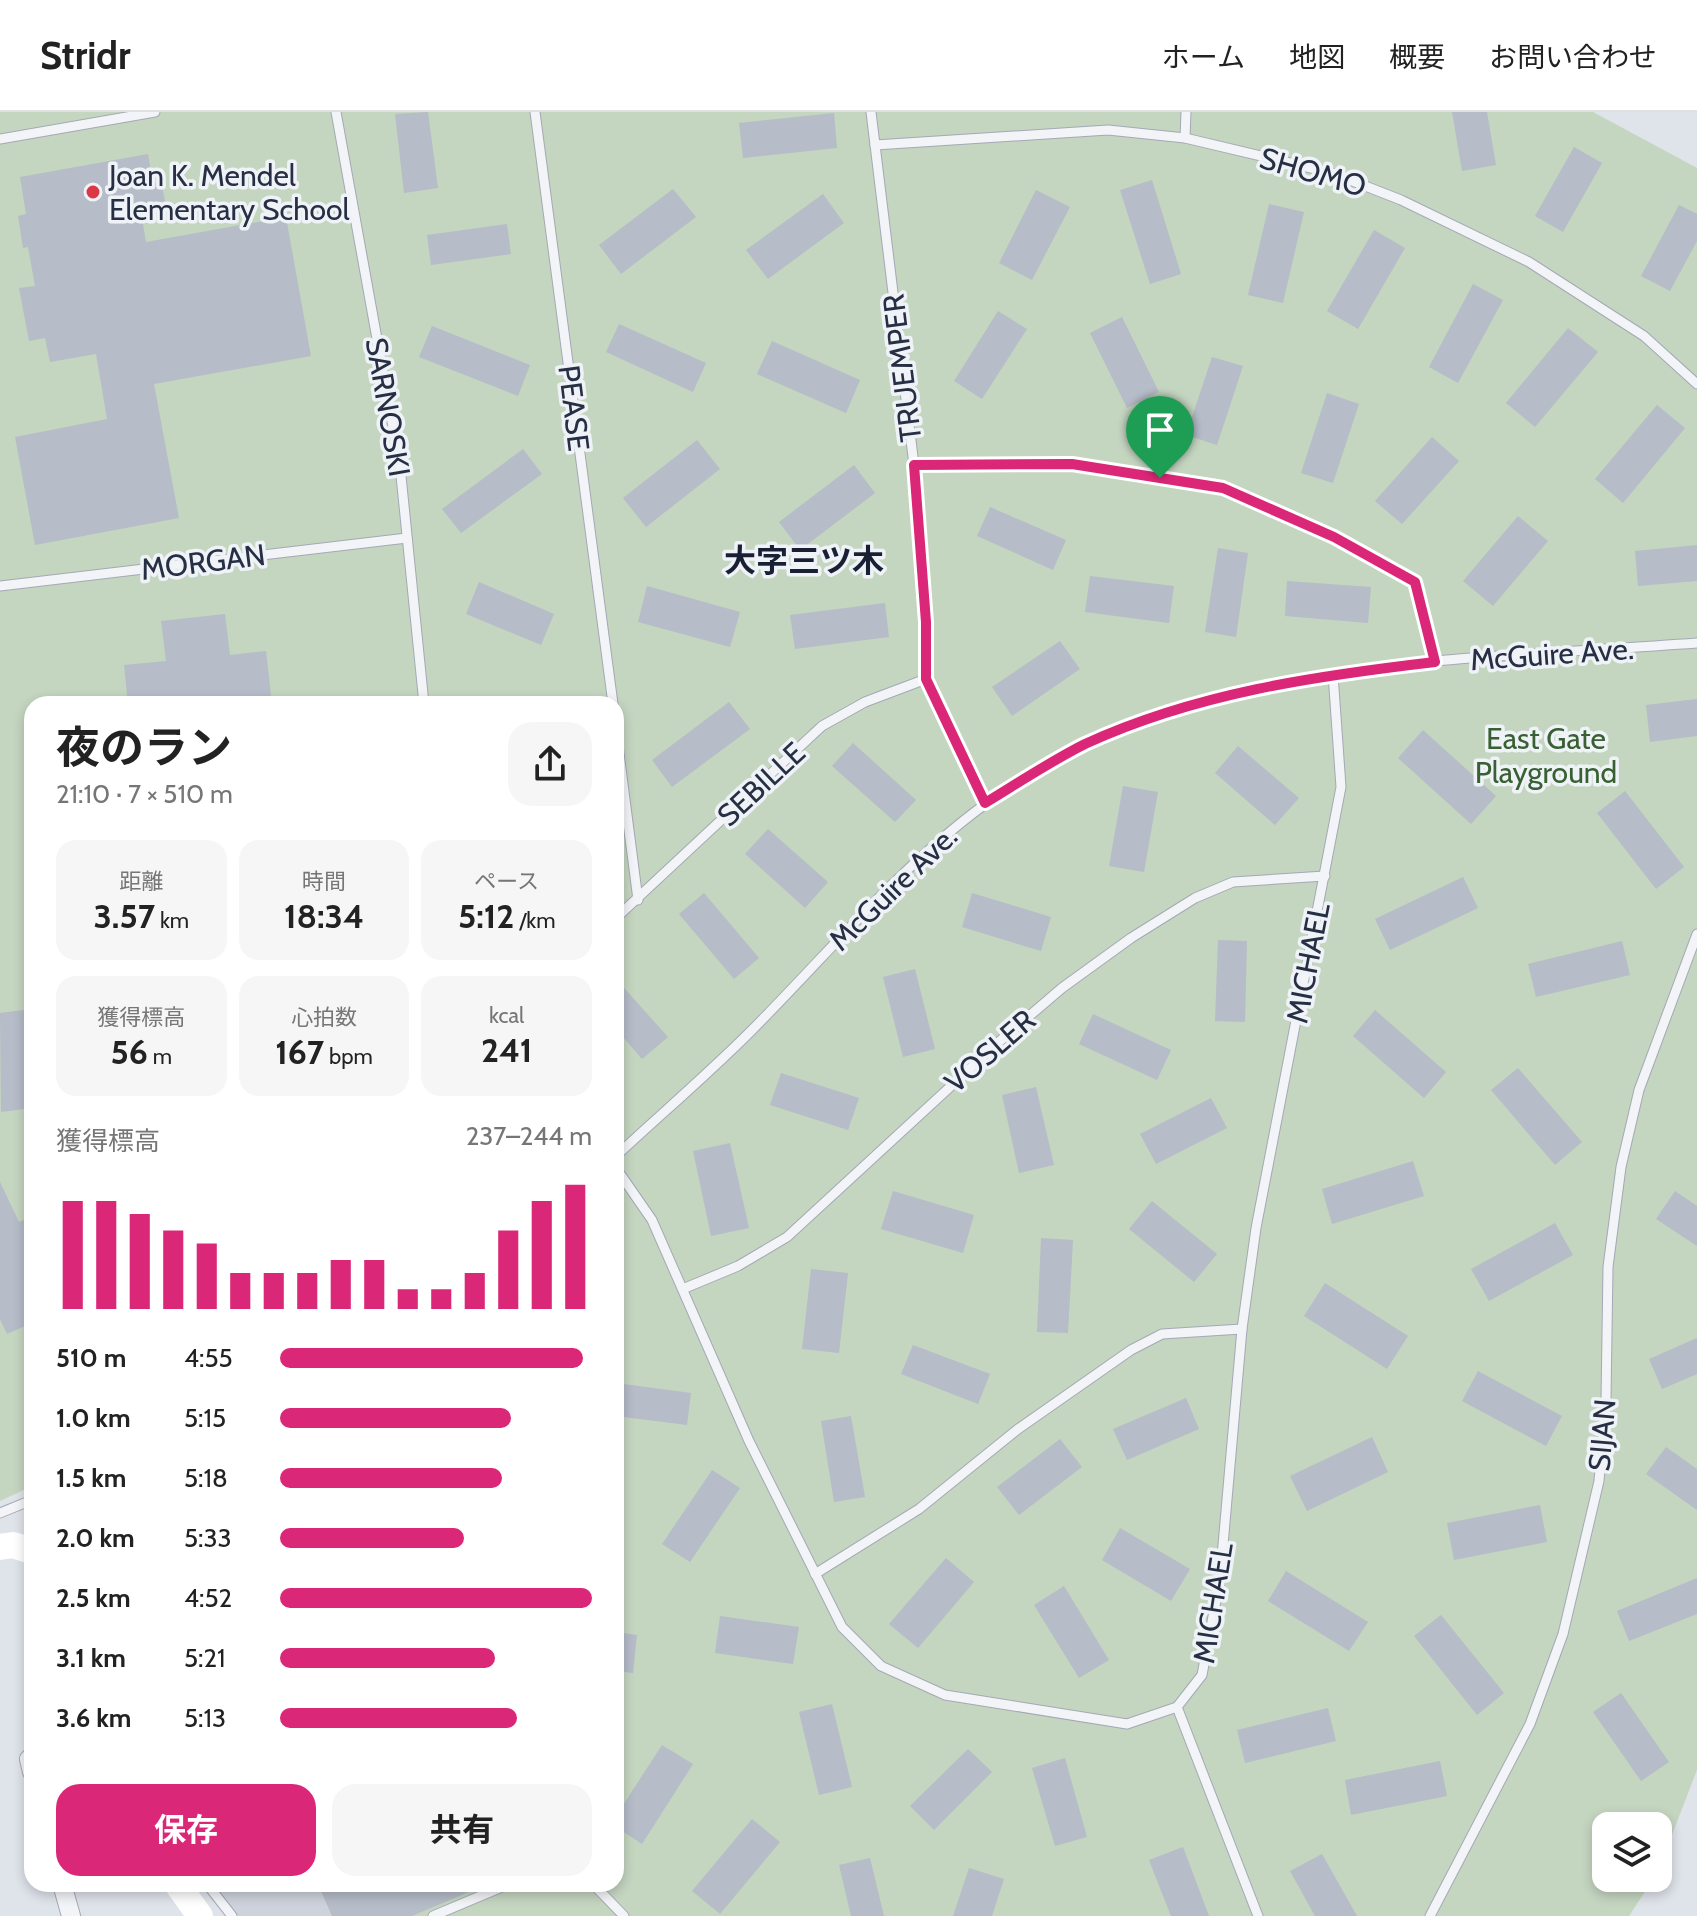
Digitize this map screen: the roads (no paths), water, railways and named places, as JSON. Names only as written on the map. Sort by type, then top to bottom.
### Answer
[{"type":"street","points":[[0,1547],[13,1545],[24,1548]]},
{"type":"street","points":[[64,1892],[71,1916]]},
{"type":"street","points":[[183,1892],[200,1916]]},
{"type":"lane","points":[[0,139],[155,112]]},
{"type":"lane","name":"SARNOSKI","points":[[336,112],[400,466],[423,696]]},
{"type":"lane","name":"PEASE","points":[[535,112],[612,696]]},
{"type":"lane","name":"TRUEMPER","points":[[871,112],[914,465],[926,622],[926,679],[985,803]]},
{"type":"lane","points":[[1185,138],[1186,112]]},
{"type":"lane","name":"SHOMO","points":[[875,145],[1108,130],[1185,138],[1332,173],[1401,200],[1529,262],[1644,336],[1697,384]]},
{"type":"lane","points":[[914,465],[1072,464],[1223,488],[1334,537],[1415,582],[1435,662]]},
{"type":"lane","name":"MORGAN","points":[[0,586],[407,538]]},
{"type":"lane","name":"McGuire Ave.","points":[[624,1149],[748,1034],[912,862],[985,803],[1083,745],[1149,719],[1232,694],[1333,674],[1435,662],[1697,643]]},
{"type":"lane","name":"MICHAEL","points":[[1177,1707],[1202,1675],[1220,1579],[1242,1329],[1256,1228],[1341,787],[1333,674]]},
{"type":"lane","name":"SEBILLE","points":[[624,911],[822,726],[865,702],[926,679]]},
{"type":"lane","points":[[624,792],[638,900]]},
{"type":"lane","name":"VOSLER","points":[[685,1288],[738,1266],[787,1237],[1000,1041],[1062,988],[1131,938],[1195,898],[1233,882],[1325,876]]},
{"type":"lane","name":"SIJAN","points":[[1430,1916],[1530,1724],[1563,1634],[1599,1481],[1606,1400],[1608,1267],[1621,1167],[1645,1073],[1697,934]]},
{"type":"lane","points":[[624,1180],[652,1220],[685,1288],[749,1441],[842,1627],[881,1666],[945,1695],[1127,1724],[1177,1707],[1258,1916]]},
{"type":"lane","points":[[815,1574],[919,1509],[1018,1429],[1131,1350],[1162,1334],[1242,1329]]},
{"type":"lane","points":[[0,1513],[24,1503]]},
{"type":"lane","points":[[213,1892],[232,1916]]},
{"type":"lane","points":[[433,1916],[490,1892]]},
{"type":"lane","points":[[601,1892],[624,1916]]},
{"type":"place","name":"Joan K. Mendel Elementary School","points":[[93,192]]},
{"type":"district","name":"大字三ツ木","points":[[804,560]]},
{"type":"park label","name":"East Gate Playground","points":[[1546,755]]}]
